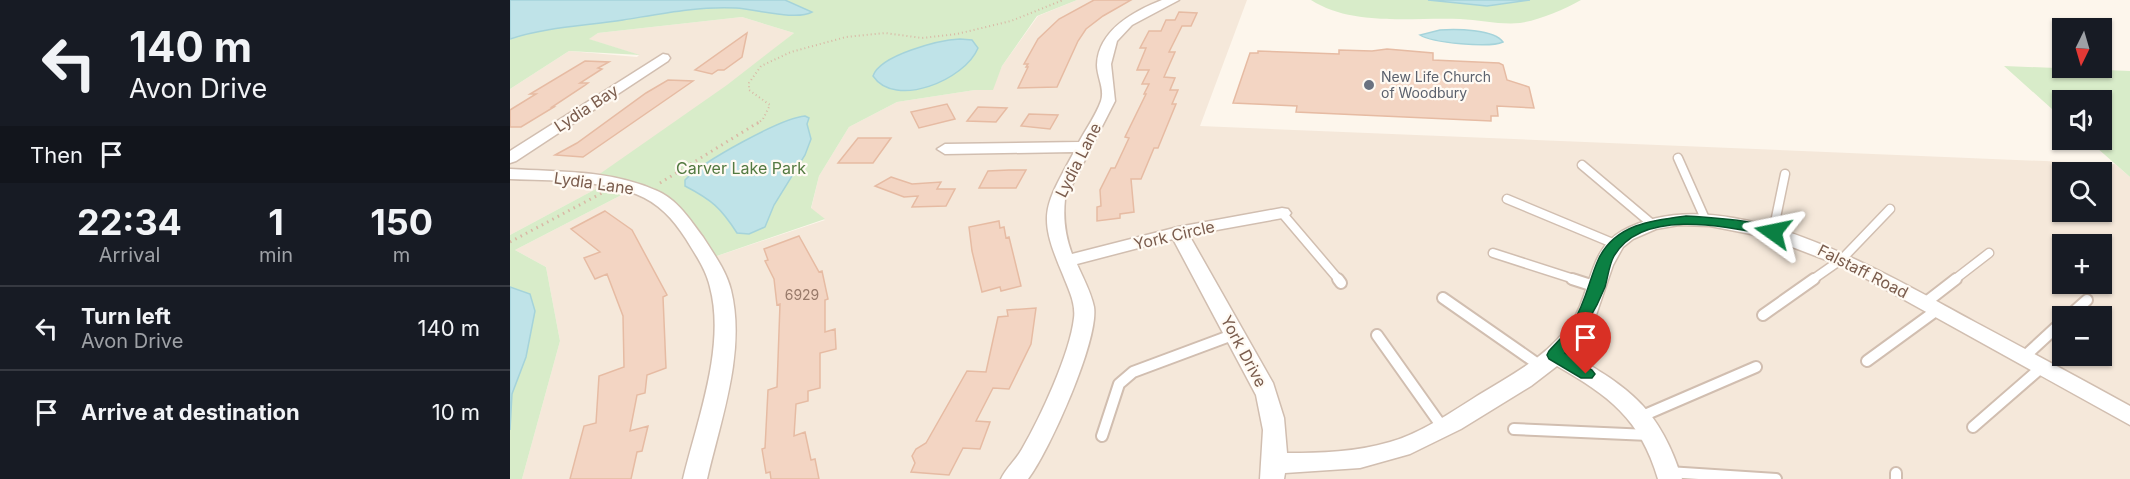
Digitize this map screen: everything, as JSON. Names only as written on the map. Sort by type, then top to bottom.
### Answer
[{"type":"street","name":"Lydia Lane","points":[[1013,479],[1035,448],[1084,327],[1084,307],[1055,230],[1055,207],[1060,192],[1109,97],[1104,64],[1109,44],[1130,21],[1173,0]]},
{"type":"street","name":"Lydia Bay","points":[[510,158],[663,58]]},
{"type":"street","points":[[945,149],[1083,147]]},
{"type":"street","name":"Lydia Lane","points":[[510,174],[619,183],[646,192],[668,204],[681,217],[712,266],[724,302],[723,348],[694,479]]},
{"type":"street","name":"York Circle","points":[[1066,261],[1179,232],[1282,213]]},
{"type":"street","name":"Falstaff Road","points":[[1615,244],[1637,229],[1652,224],[1686,220],[1773,232],[1842,259],[2130,416]]},
{"type":"street","name":"York Drive","points":[[1179,232],[1272,404],[1276,429],[1274,471]]},
{"type":"street","points":[[1274,471],[1388,453],[1416,442],[1443,428],[1548,361],[1580,325],[1597,287],[1606,258],[1615,244]]},
{"type":"street","points":[[1548,361],[1618,393],[1646,426],[1669,476]]},
{"type":"lane","points":[[1678,158],[1706,221]]},
{"type":"lane","points":[[1582,165],[1652,224]]},
{"type":"lane","points":[[1773,232],[1785,174]]},
{"type":"lane","points":[[1508,199],[1615,244]]},
{"type":"lane","points":[[1763,315],[1842,259],[1890,209]]},
{"type":"lane","points":[[1282,213],[1341,283]]},
{"type":"lane","points":[[1492,253],[1597,287]]},
{"type":"lane","points":[[1867,361],[1989,253]]},
{"type":"lane","points":[[1443,298],[1548,361]]},
{"type":"lane","points":[[2080,306],[2087,300]]},
{"type":"lane","points":[[1102,436],[1119,384],[1133,372],[1235,334]]},
{"type":"lane","points":[[1377,335],[1443,428]]},
{"type":"lane","points":[[1973,427],[2033,362],[2052,336]]},
{"type":"lane","points":[[1514,429],[1646,426],[1756,367]]},
{"type":"lane","points":[[1669,476],[1776,479]]},
{"type":"path","points":[[646,192],[763,119],[770,105],[749,90],[749,83],[760,66],[779,57],[858,34],[885,33],[922,38],[975,31],[1011,21],[1063,0]]},
{"type":"path","points":[[510,242],[619,183]]},
{"type":"shaded area","points":[[1077,0],[1247,0],[1200,126],[2067,162],[2052,162],[2052,222],[2112,222],[2112,164],[2115,164],[2130,177],[2130,479],[522,479],[560,341],[546,267],[515,250],[635,188],[646,192],[708,259],[825,220],[811,209],[819,176],[849,127],[897,102],[975,90],[992,90],[1002,66],[1038,16]]},
{"type":"shaded area","points":[[742,17],[794,33],[609,182],[510,235],[510,89],[569,51],[637,57],[639,55],[588,39],[598,33]]},
{"type":"green space","name":"Carver Lake Park","points":[[510,0],[1077,0],[1037,16],[1002,66],[993,90],[975,90],[897,102],[849,127],[819,176],[811,208],[825,219],[708,259],[681,217],[635,188],[515,250],[546,267],[560,341],[522,479],[510,479],[510,235],[607,183],[591,180],[727,85],[794,33],[742,17],[598,33],[589,39],[640,55],[569,51],[510,89]]},
{"type":"green space","points":[[1311,0],[1581,0],[1528,22],[1498,23],[1460,19],[1364,17],[1345,14]]},
{"type":"green space","points":[[2004,66],[2052,68],[2052,78],[2112,78],[2112,70],[2130,71],[2130,177],[2099,150],[2112,150],[2112,90],[2052,90],[2052,109]]},
{"type":"water","points":[[510,0],[785,0],[812,12],[796,15],[736,8],[693,9],[552,29],[510,39]]},
{"type":"water","points":[[1428,0],[1530,0],[1487,6]]},
{"type":"water","points":[[1440,30],[1483,32],[1492,34],[1503,42],[1486,45],[1461,44],[1420,35]]},
{"type":"water","points":[[972,40],[978,48],[971,60],[945,80],[912,90],[897,90],[883,86],[873,76],[878,68],[898,55],[939,42]]},
{"type":"water","points":[[805,116],[809,118],[807,124],[811,139],[805,155],[774,205],[765,227],[749,234],[737,233],[715,205],[685,186],[685,180],[694,172],[724,152],[779,124]]},
{"type":"water","points":[[510,287],[530,294],[535,311],[526,357],[512,394],[510,430]]},
{"type":"building","points":[[1094,0],[1131,0],[1086,29],[1057,87],[1018,88],[1028,67],[1026,67],[1028,64],[1024,64],[1038,39],[1059,19]]},
{"type":"building","points":[[1179,12],[1197,13],[1191,26],[1182,26],[1169,52],[1175,52],[1164,77],[1175,78],[1170,90],[1178,90],[1172,104],[1176,104],[1158,148],[1154,148],[1141,179],[1131,179],[1134,212],[1120,214],[1120,218],[1097,221],[1097,207],[1101,206],[1100,190],[1111,168],[1115,168],[1129,138],[1125,137],[1149,84],[1142,84],[1149,70],[1137,70],[1146,48],[1140,48],[1149,31],[1161,31],[1166,20],[1175,20]]},
{"type":"building","points":[[747,33],[742,57],[724,70],[718,70],[712,74],[695,70]]},
{"type":"building","name":"New Life Church of Woodbury","points":[[1387,49],[1433,53],[1433,60],[1499,63],[1503,65],[1507,80],[1529,87],[1534,108],[1497,106],[1498,116],[1491,116],[1491,121],[1296,112],[1297,106],[1233,103],[1250,53],[1258,53],[1258,51],[1339,54],[1339,50]]},
{"type":"building","points":[[585,61],[609,62],[580,83],[588,83],[552,107],[554,107],[521,127],[510,127],[510,110],[536,94],[530,94]]},
{"type":"building","points":[[668,80],[693,81],[583,157],[555,155],[577,143],[646,93]]},
{"type":"building","points":[[947,104],[955,119],[919,128],[911,112]]},
{"type":"building","points":[[978,107],[1007,108],[996,122],[967,121]]},
{"type":"building","points":[[1029,114],[1058,115],[1050,129],[1021,126]]},
{"type":"building","points":[[858,138],[891,138],[873,163],[838,163]]},
{"type":"building","points":[[1026,170],[1016,188],[979,188],[988,171]]},
{"type":"building","points":[[891,177],[912,184],[941,182],[937,189],[955,189],[946,206],[912,207],[918,196],[904,197],[875,186]]},
{"type":"building","points":[[605,211],[632,230],[667,295],[663,297],[666,368],[647,375],[645,393],[637,395],[630,431],[648,426],[642,451],[637,452],[631,479],[570,479],[584,426],[596,423],[599,376],[624,367],[623,316],[607,274],[595,279],[584,258],[600,252],[571,229]]},
{"type":"building","points":[[999,221],[1000,228],[1004,227],[1006,238],[1009,237],[1021,286],[1001,291],[1000,287],[982,292],[969,227]]},
{"type":"building","points":[[799,236],[819,272],[822,271],[828,299],[825,300],[825,332],[835,329],[836,349],[820,353],[820,388],[808,391],[808,401],[796,404],[794,436],[805,432],[811,460],[815,459],[819,479],[771,479],[770,472],[766,473],[762,449],[765,448],[768,390],[777,387],[780,304],[777,305],[774,279],[765,261],[768,260],[764,249]]},
{"type":"building","points":[[1036,308],[1031,344],[1009,389],[993,388],[976,421],[990,422],[980,449],[963,448],[949,475],[911,472],[915,463],[912,456],[916,449],[926,443],[967,371],[986,372],[998,317],[1008,316],[1007,310]]},
{"type":"place","name":"New Life Church of Woodbury","points":[[1369,85]]},
{"type":"route","points":[[1586,374],[1555,355],[1580,325],[1589,308],[1606,258],[1615,244],[1626,235],[1652,224],[1686,220],[1727,223],[1773,232]]}]
